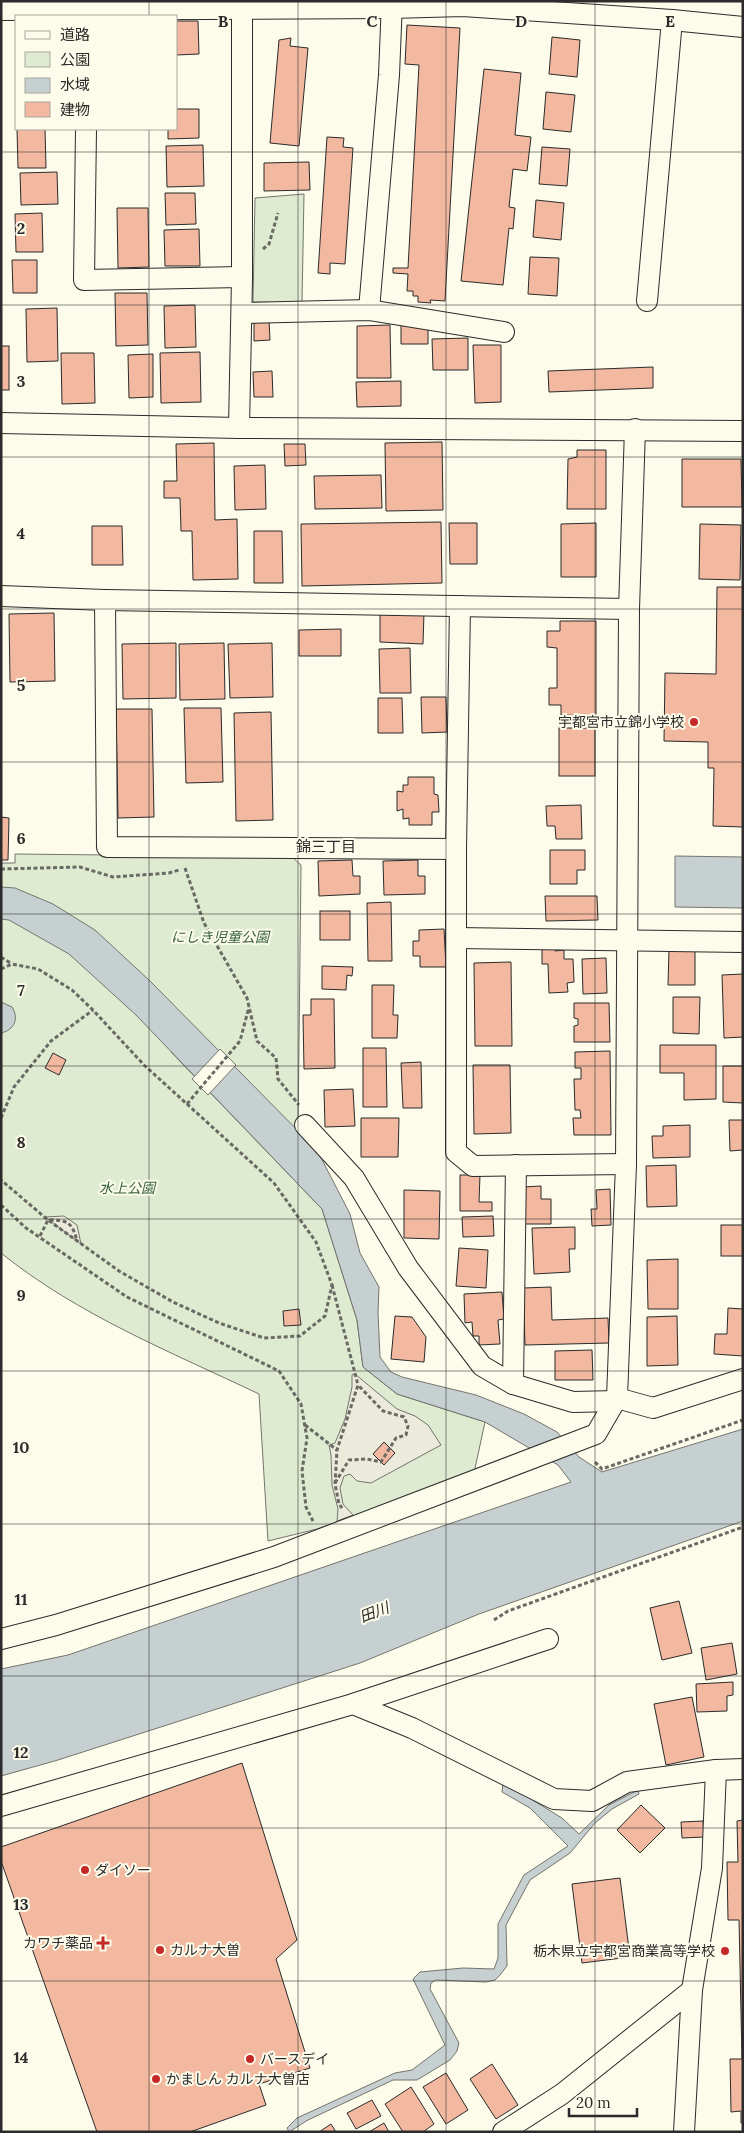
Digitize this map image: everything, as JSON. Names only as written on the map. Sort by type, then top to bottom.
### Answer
[{"type":"street","points":[[368,310],[389,75],[392,5]]},
{"type":"street","points":[[1,10],[87,12],[392,5],[463,6],[672,20],[743,27]]},
{"type":"street","points":[[239,428],[242,313],[242,9]]},
{"type":"street","points":[[647,301],[672,20]]},
{"type":"street","points":[[86,130],[84,280],[242,277]]},
{"type":"street","points":[[242,313],[368,310],[504,332]]},
{"type":"street","points":[[1,423],[239,428],[743,430]]},
{"type":"street","points":[[1,1639],[56,1625],[274,1557],[596,1434],[616,1400],[626,1164],[630,609],[635,429]]},
{"type":"street","points":[[1,596],[105,600],[630,609]]},
{"type":"street","points":[[105,600],[107,847],[456,849]]},
{"type":"street","points":[[460,606],[456,849],[456,1152],[473,1166],[626,1164]]},
{"type":"street","points":[[456,938],[743,942]]},
{"type":"street","points":[[305,1125],[354,1178],[408,1268],[482,1366],[513,1384],[573,1402],[616,1400],[653,1408],[743,1379]]},
{"type":"street","points":[[513,1384],[516,1165]]},
{"type":"street","points":[[1,1806],[354,1704],[548,1639]]},
{"type":"street","points":[[354,1704],[412,1728],[554,1799],[592,1801],[627,1782],[743,1768]]},
{"type":"street","points":[[684,2132],[692,1990],[712,1868],[716,1770]]},
{"type":"street","points":[[503,2132],[562,2094],[692,1990]]},
{"type":"path","points":[[185,868],[204,923],[247,998],[257,1041],[276,1058],[278,1079],[298,1102],[305,1125]]},
{"type":"path","points":[[1,956],[12,964],[38,969],[72,990],[144,1065],[274,1183],[316,1242],[332,1285],[358,1385],[384,1411],[404,1417],[408,1426],[406,1435],[396,1438],[381,1462],[367,1459],[349,1460],[335,1484]]},
{"type":"path","points":[[1,969],[12,964]]},
{"type":"path","points":[[188,1104],[240,1040],[249,1006]]},
{"type":"path","points":[[1,1118],[14,1087],[52,1041],[93,1010]]},
{"type":"path","points":[[1,1180],[48,1220],[119,1272],[173,1302],[219,1323],[264,1338],[300,1336],[325,1316],[332,1285]]},
{"type":"path","points":[[1,1205],[26,1228],[127,1297],[279,1371],[301,1404],[306,1438],[302,1471],[306,1507],[317,1529],[318,1540]]},
{"type":"path","points":[[48,1220],[63,1220],[73,1228],[78,1241]]},
{"type":"path","points":[[40,1236],[48,1220]]},
{"type":"path","points":[[352,1526],[339,1504],[335,1484],[337,1450],[358,1385]]},
{"type":"path","points":[[595,1462],[602,1469],[743,1420]]},
{"type":"path","points":[[305,1425],[337,1450]]},
{"type":"path","points":[[494,1620],[508,1611],[743,1527]]},
{"type":"green space","points":[[304,194],[302,303],[253,302],[255,198]]},
{"type":"green space","name":"水上公園","points":[[15,854],[292,857],[301,865],[298,1132],[171,1052],[322,1209],[357,1320],[363,1367],[397,1394],[485,1422],[474,1473],[317,1529],[268,1541],[259,1394],[93,1314],[61,1295],[1,1253],[1,863],[15,863]]},
{"type":"shaded area","points":[[64,1216],[77,1225],[81,1244],[45,1217]]},
{"type":"shaded area","points":[[355,1374],[397,1409],[415,1416],[428,1425],[441,1445],[371,1483],[357,1481],[350,1474],[344,1476],[340,1488],[343,1504],[353,1515],[337,1521],[338,1509],[332,1485],[329,1445],[335,1443],[345,1419],[352,1387],[352,1375]]},
{"type":"water","points":[[675,856],[743,857],[743,908],[675,907]]},
{"type":"water","name":"田川","points":[[1,887],[15,888],[53,904],[95,930],[150,981],[317,1150],[350,1214],[360,1253],[379,1287],[380,1357],[391,1372],[402,1377],[476,1395],[524,1414],[557,1432],[579,1457],[602,1472],[743,1429],[743,1521],[479,1614],[360,1663],[58,1760],[1,1776],[1,1669],[68,1655],[571,1482],[558,1465],[485,1422],[397,1394],[363,1367],[357,1320],[322,1209],[136,1015],[69,954],[9,920],[1,919]]},
{"type":"water","points":[[1,1002],[12,1007],[15,1019],[10,1029],[1,1033]]},
{"type":"water","points":[[503,1782],[562,1818],[579,1834],[609,1805],[638,1790],[639,1794],[612,1809],[595,1823],[570,1853],[530,1880],[506,1925],[507,1966],[495,1980],[486,1982],[436,1980],[431,1983],[430,1989],[459,2043],[457,2051],[450,2060],[417,2080],[393,2080],[308,2120],[289,2132],[287,2128],[297,2118],[395,2073],[412,2070],[445,2045],[413,1979],[420,1972],[463,1968],[494,1969],[498,1958],[498,1924],[524,1875],[568,1846],[530,1808],[502,1792]]},
{"type":"pier","points":[[220,1049],[236,1065],[208,1095],[192,1079]]},
{"type":"building","points":[[178,21],[198,21],[199,54],[178,55]]},
{"type":"building","points":[[407,25],[460,28],[445,301],[430,300],[431,303],[418,302],[418,296],[413,296],[413,291],[407,291],[408,274],[393,273],[393,268],[408,268],[419,65],[405,64]]},
{"type":"building","points":[[552,37],[580,40],[577,77],[549,74]]},
{"type":"building","points":[[291,38],[290,46],[308,48],[299,146],[270,143],[279,40]]},
{"type":"building","points":[[484,69],[521,73],[515,135],[531,137],[527,171],[513,169],[509,207],[515,208],[513,229],[509,228],[503,285],[461,281]]},
{"type":"building","points":[[546,92],[575,95],[571,132],[543,129]]},
{"type":"building","points":[[178,109],[199,109],[199,138],[168,139],[168,130],[178,130]]},
{"type":"building","points":[[17,130],[45,130],[46,168],[18,168]]},
{"type":"building","points":[[327,137],[344,138],[343,147],[353,148],[345,264],[330,263],[330,274],[318,273]]},
{"type":"building","points":[[203,145],[204,186],[167,187],[166,146]]},
{"type":"building","points":[[542,147],[570,149],[567,186],[539,184]]},
{"type":"building","points":[[309,162],[310,190],[264,191],[264,163]]},
{"type":"building","points":[[57,172],[58,204],[21,205],[20,173]]},
{"type":"building","points":[[165,193],[195,193],[196,224],[166,225]]},
{"type":"building","points":[[536,200],[564,203],[561,240],[533,237]]},
{"type":"building","points":[[117,208],[148,208],[149,267],[118,268]]},
{"type":"building","points":[[42,213],[43,252],[16,252],[15,214]]},
{"type":"building","points":[[199,229],[200,266],[165,266],[164,230]]},
{"type":"building","points":[[530,257],[559,258],[557,296],[528,294]]},
{"type":"building","points":[[12,260],[37,260],[37,293],[13,293]]},
{"type":"building","points":[[115,293],[147,293],[148,345],[116,346]]},
{"type":"building","points":[[195,305],[196,347],[165,348],[164,306]]},
{"type":"building","points":[[57,308],[58,361],[27,362],[26,309]]},
{"type":"building","points":[[254,320],[269,320],[270,340],[254,341]]},
{"type":"building","points":[[428,324],[428,344],[401,344],[401,325]]},
{"type":"building","points":[[390,325],[391,378],[357,378],[357,326]]},
{"type":"building","points":[[468,338],[468,370],[433,370],[432,339]]},
{"type":"building","points":[[473,345],[501,345],[501,402],[475,403]]},
{"type":"building","points":[[1,346],[9,346],[9,390],[1,390]]},
{"type":"building","points":[[200,352],[201,402],[161,403],[160,353]]},
{"type":"building","points":[[61,353],[94,353],[95,403],[62,404]]},
{"type":"building","points":[[153,354],[153,397],[129,398],[128,355]]},
{"type":"building","points":[[653,367],[653,388],[549,392],[548,371]]},
{"type":"building","points":[[272,371],[273,397],[254,397],[253,372]]},
{"type":"building","points":[[401,381],[401,406],[357,407],[356,382]]},
{"type":"building","points":[[442,442],[443,510],[386,511],[385,443]]},
{"type":"building","points":[[214,443],[215,520],[237,519],[238,579],[193,580],[192,531],[181,531],[180,498],[164,498],[164,481],[177,481],[176,444]]},
{"type":"building","points":[[284,444],[305,444],[306,465],[285,466]]},
{"type":"building","points":[[577,450],[606,450],[606,509],[567,509],[568,459],[577,457]]},
{"type":"building","points":[[682,459],[741,459],[742,507],[682,507]]},
{"type":"building","points":[[265,465],[266,509],[235,510],[234,466]]},
{"type":"building","points":[[381,475],[382,508],[315,509],[314,476]]},
{"type":"building","points":[[441,522],[442,583],[302,586],[301,524]]},
{"type":"building","points":[[449,523],[477,523],[477,564],[450,564]]},
{"type":"building","points":[[596,523],[596,577],[561,577],[561,524]]},
{"type":"building","points":[[700,524],[741,525],[740,580],[699,579]]},
{"type":"building","points":[[92,526],[122,526],[123,565],[92,565]]},
{"type":"building","points":[[254,531],[282,531],[283,583],[254,583]]},
{"type":"building","points":[[717,587],[743,587],[743,827],[713,826],[714,768],[708,768],[708,742],[664,741],[665,673],[716,674]]},
{"type":"building","points":[[380,611],[424,612],[423,644],[380,642]]},
{"type":"building","points":[[54,613],[55,681],[10,682],[9,614]]},
{"type":"building","points":[[560,621],[596,621],[596,716],[561,715],[561,705],[549,705],[549,688],[557,688],[557,648],[547,647],[547,631],[560,631]]},
{"type":"building","points":[[341,629],[341,656],[299,656],[299,630]]},
{"type":"building","points":[[176,643],[176,698],[123,699],[122,644]]},
{"type":"building","points":[[224,643],[225,699],[180,700],[179,644]]},
{"type":"building","points":[[272,643],[273,697],[230,698],[228,644]]},
{"type":"building","points":[[410,648],[411,693],[380,693],[379,649]]},
{"type":"building","points":[[421,697],[446,697],[447,732],[422,733]]},
{"type":"building","points":[[378,698],[402,698],[403,733],[378,733]]},
{"type":"building","points":[[184,708],[221,708],[223,782],[186,783]]},
{"type":"building","points":[[116,709],[152,709],[154,817],[118,818]]},
{"type":"building","points":[[271,712],[273,820],[236,821],[234,713]]},
{"type":"building","points":[[559,728],[595,728],[595,776],[559,776]]},
{"type":"building","points":[[408,777],[434,777],[434,794],[438,795],[439,812],[432,812],[432,825],[409,825],[409,818],[403,819],[403,809],[397,811],[397,791],[403,792],[403,785],[408,785]]},
{"type":"building","points":[[581,805],[582,839],[556,839],[555,826],[547,826],[546,806]]},
{"type":"building","points":[[1,817],[9,818],[8,860],[1,860]]},
{"type":"building","points":[[550,850],[585,850],[585,870],[577,870],[577,884],[550,884]]},
{"type":"building","points":[[352,860],[353,876],[360,876],[360,894],[319,896],[318,861]]},
{"type":"building","points":[[418,860],[418,876],[425,876],[425,894],[384,895],[383,861]]},
{"type":"building","points":[[545,896],[597,896],[598,920],[546,921]]},
{"type":"building","points":[[391,902],[392,961],[368,961],[367,903]]},
{"type":"building","points":[[320,911],[350,911],[350,940],[320,940]]},
{"type":"building","points":[[444,929],[446,967],[420,967],[420,956],[413,956],[413,941],[419,941],[419,930]]},
{"type":"building","points":[[555,947],[555,951],[564,950],[564,959],[573,959],[574,982],[567,983],[568,992],[549,993],[548,964],[542,964],[542,948]]},
{"type":"building","points":[[669,949],[695,949],[695,985],[668,985]]},
{"type":"building","points":[[606,958],[607,993],[583,994],[582,959]]},
{"type":"building","points":[[511,962],[512,1046],[475,1046],[474,963]]},
{"type":"building","points":[[322,966],[353,967],[352,976],[347,975],[346,990],[322,989]]},
{"type":"building","points":[[743,974],[743,1037],[724,1038],[722,975]]},
{"type":"building","points":[[372,985],[394,985],[393,1015],[398,1015],[397,1038],[372,1038]]},
{"type":"building","points":[[673,997],[700,997],[699,1034],[673,1033]]},
{"type":"building","points":[[311,999],[334,999],[335,1068],[304,1069],[303,1015],[311,1015]]},
{"type":"building","points":[[574,1003],[609,1003],[610,1042],[574,1042],[574,1026],[578,1025],[578,1019],[574,1018]]},
{"type":"building","points":[[660,1045],[716,1045],[716,1099],[684,1100],[684,1073],[660,1073]]},
{"type":"building","points":[[363,1048],[386,1048],[387,1107],[363,1107]]},
{"type":"building","points":[[610,1051],[611,1135],[574,1135],[573,1118],[581,1118],[580,1110],[575,1110],[574,1079],[581,1079],[581,1068],[575,1068],[575,1052]]},
{"type":"building","points":[[53,1053],[66,1060],[59,1075],[45,1068]]},
{"type":"building","points":[[421,1062],[422,1108],[403,1108],[401,1063]]},
{"type":"building","points":[[473,1065],[510,1065],[511,1133],[474,1134]]},
{"type":"building","points":[[723,1066],[743,1066],[743,1103],[723,1102]]},
{"type":"building","points":[[353,1089],[355,1126],[325,1127],[324,1090]]},
{"type":"building","points":[[361,1118],[399,1118],[398,1157],[361,1157]]},
{"type":"building","points":[[729,1120],[743,1120],[743,1150],[730,1151]]},
{"type":"building","points":[[690,1125],[690,1157],[653,1158],[652,1136],[663,1136],[663,1126]]},
{"type":"building","points":[[676,1165],[677,1206],[647,1207],[646,1166]]},
{"type":"building","points":[[460,1175],[480,1175],[479,1202],[492,1202],[492,1211],[460,1211]]},
{"type":"building","points":[[541,1186],[541,1199],[551,1199],[551,1224],[522,1224],[522,1187]]},
{"type":"building","points":[[610,1189],[611,1225],[592,1226],[591,1209],[597,1209],[596,1190]]},
{"type":"building","points":[[404,1190],[440,1191],[439,1239],[404,1238]]},
{"type":"building","points":[[493,1216],[494,1236],[463,1237],[462,1217]]},
{"type":"building","points":[[721,1225],[743,1225],[743,1256],[721,1256]]},
{"type":"building","points":[[575,1227],[575,1249],[569,1249],[570,1272],[534,1274],[532,1228]]},
{"type":"building","points":[[459,1248],[488,1250],[486,1288],[456,1286]]},
{"type":"building","points":[[678,1259],[678,1309],[648,1309],[647,1260]]},
{"type":"building","points":[[551,1287],[552,1320],[608,1318],[609,1343],[525,1345],[523,1288]]},
{"type":"building","points":[[502,1292],[504,1319],[498,1320],[500,1344],[479,1345],[479,1336],[473,1336],[472,1322],[465,1323],[464,1294]]},
{"type":"building","points":[[728,1308],[743,1309],[743,1356],[714,1354],[715,1334],[727,1334]]},
{"type":"building","points":[[299,1309],[301,1325],[284,1326],[283,1311]]},
{"type":"building","points":[[395,1316],[412,1317],[426,1337],[424,1362],[391,1359]]},
{"type":"building","points":[[677,1316],[678,1365],[647,1366],[647,1317]]},
{"type":"building","points":[[592,1350],[593,1380],[555,1380],[555,1351]]},
{"type":"building","points":[[384,1442],[395,1453],[384,1465],[373,1454]]},
{"type":"building","points":[[679,1601],[692,1653],[662,1660],[650,1608]]},
{"type":"building","points":[[732,1643],[737,1674],[706,1680],[701,1648]]},
{"type":"building","points":[[733,1682],[733,1695],[727,1696],[727,1711],[697,1712],[696,1684]]},
{"type":"building","points":[[692,1697],[704,1757],[666,1765],[654,1704]]},
{"type":"building","name":"カルナ大曽","points":[[242,1763],[297,1940],[276,1959],[310,2068],[259,2084],[266,2105],[190,2132],[97,2132],[1,1861],[1,1847]]},
{"type":"building","points":[[641,1805],[665,1828],[640,1853],[617,1830]]},
{"type":"building","points":[[743,1820],[743,2123],[741,2123],[741,2111],[731,2112],[730,2059],[742,2059],[739,1920],[728,1920],[727,1862],[738,1862],[737,1821]]},
{"type":"building","points":[[703,1821],[704,1837],[682,1838],[681,1822]]},
{"type":"building","points":[[620,1878],[630,1957],[582,1963],[572,1884]]},
{"type":"building","points":[[492,2064],[518,2105],[496,2119],[470,2079]]},
{"type":"building","points":[[446,2073],[468,2110],[446,2124],[423,2087]]},
{"type":"building","points":[[411,2087],[434,2124],[423,2132],[403,2132],[385,2104]]},
{"type":"building","points":[[372,2100],[381,2116],[356,2129],[347,2113]]},
{"type":"building","points":[[384,2123],[389,2132],[369,2132]]},
{"type":"building","points":[[331,2124],[336,2132],[319,2132]]},
{"type":"place","name":"宇都宮市立錦小学校","points":[[694,722]]},
{"type":"place","name":"ダイソー","points":[[85,1870]]},
{"type":"place","name":"カワチ薬品","points":[[103,1943]]},
{"type":"place","name":"カルナ大曽","points":[[160,1950]]},
{"type":"place","name":"栃木県立宇都宮商業高等学校","points":[[725,1951]]},
{"type":"place","name":"バースデイ","points":[[250,2059]]},
{"type":"place","name":"かましん カルナ大曽店","points":[[156,2079]]},
{"type":"district","name":"錦三丁目","points":[[326,846]]},
{"type":"park label","name":"にしき児童公園","points":[[220,937]]}]
